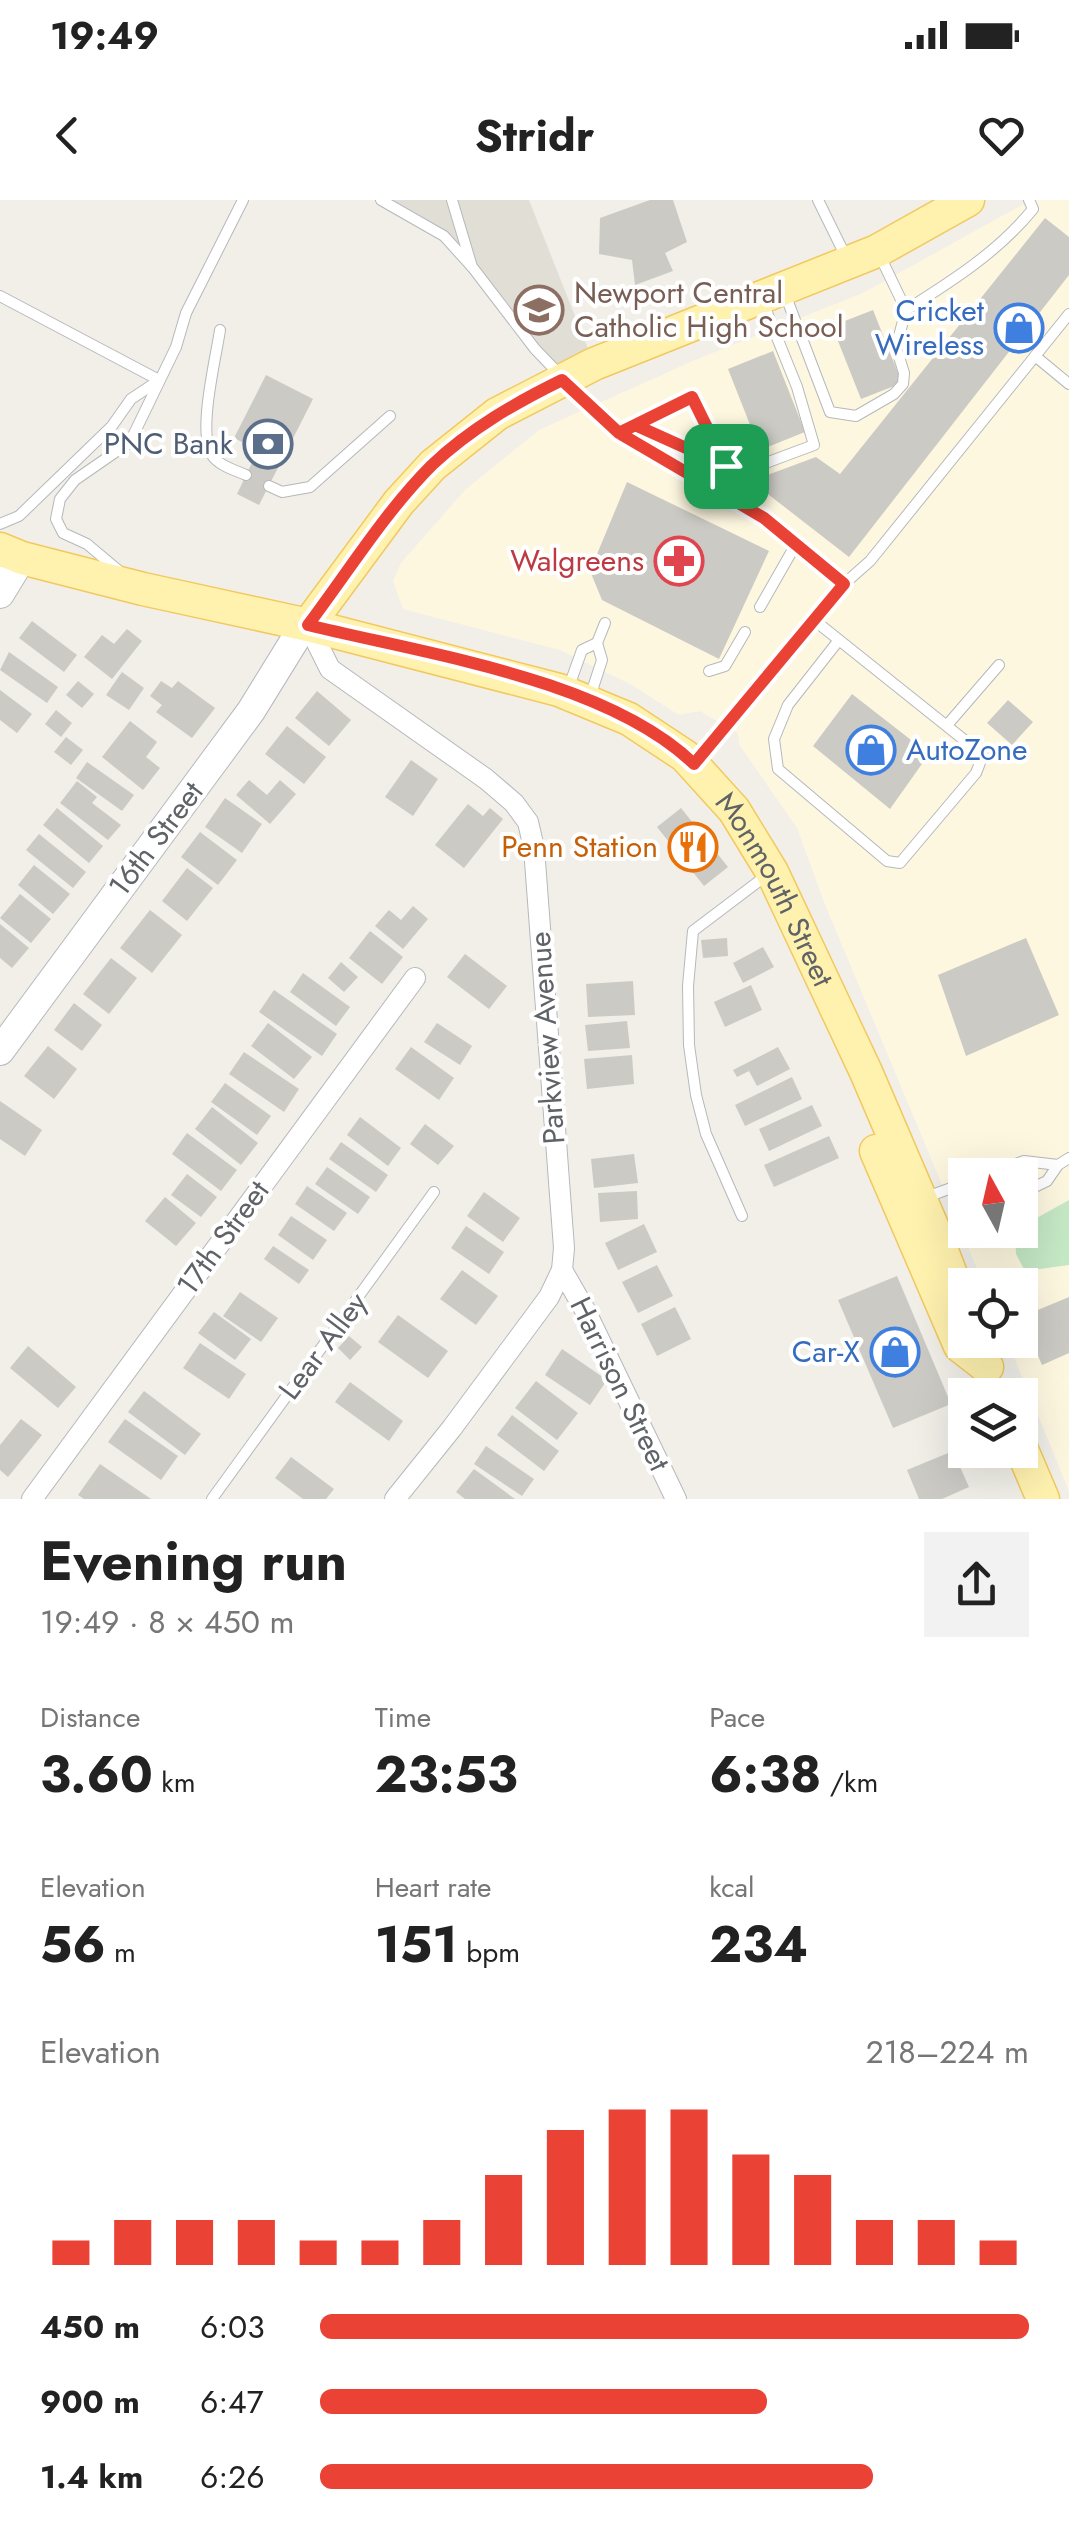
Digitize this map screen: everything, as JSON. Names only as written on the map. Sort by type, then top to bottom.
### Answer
[{"type":"main road","points":[[308,625],[399,502],[432,465],[497,414],[562,380],[863,256],[968,200]]},
{"type":"main road","name":"Monmouth Street","points":[[11,554],[142,589],[490,670],[578,697],[629,719],[694,764],[734,810],[772,872],[837,1007],[920,1199],[948,1225]]},
{"type":"main road","points":[[879,1106],[876,1153],[960,1346],[988,1367]]},
{"type":"main road","points":[[1030,1468],[1043,1499]]},
{"type":"street","points":[[0,594],[11,554]]},
{"type":"street","name":"16th Street","points":[[0,1051],[251,711],[301,630],[308,625]]},
{"type":"street","name":"Parkview Avenue","points":[[308,625],[330,670],[486,779],[514,804],[532,831],[564,1248],[562,1270],[549,1298],[395,1499]]},
{"type":"street","name":"17th Street","points":[[32,1499],[415,978]]},
{"type":"street","name":"Harrison Street","points":[[562,1270],[676,1499]]},
{"type":"lane","points":[[142,589],[86,544],[62,533],[56,519],[60,500],[75,480],[130,442],[176,347],[186,313],[242,200]]},
{"type":"lane","points":[[381,200],[444,236],[562,380],[619,433],[764,518],[844,584]]},
{"type":"lane","points":[[452,200],[473,268]]},
{"type":"lane","points":[[818,200],[906,310]]},
{"type":"lane","points":[[772,293],[830,412],[856,416],[894,394],[903,384],[896,348],[906,310],[964,274],[1015,231],[1033,209],[1028,200]]},
{"type":"lane","points":[[635,425],[726,466],[763,464],[814,445],[772,293]]},
{"type":"lane","points":[[0,296],[158,380]]},
{"type":"lane","points":[[694,764],[844,584],[870,561],[1069,314]]},
{"type":"lane","points":[[220,330],[206,435],[210,452],[218,462],[246,476]]},
{"type":"lane","points":[[1034,356],[1069,384]]},
{"type":"lane","points":[[0,524],[19,516],[112,426],[132,398],[158,380]]},
{"type":"lane","points":[[619,433],[692,397],[726,466]]},
{"type":"lane","points":[[269,486],[282,492],[310,487],[390,416]]},
{"type":"lane","points":[[760,606],[796,544]]},
{"type":"lane","points":[[814,620],[983,755],[976,774],[900,863],[888,861],[778,769],[774,738],[788,704],[839,640]]},
{"type":"lane","points":[[578,697],[602,660],[597,643],[605,623]]},
{"type":"lane","points":[[709,671],[725,666],[746,632]]},
{"type":"lane","points":[[578,697],[582,650],[597,643]]},
{"type":"lane","points":[[948,724],[999,665]]},
{"type":"lane","points":[[742,1216],[706,1134],[696,1095],[689,1046],[688,986],[693,931],[772,872]]},
{"type":"lane","points":[[1038,1185],[1069,1158]]},
{"type":"lane","points":[[1038,1163],[1058,1165]]},
{"type":"lane","points":[[920,1199],[948,1188]]},
{"type":"lane","name":"Lear Alley","points":[[212,1499],[434,1192]]},
{"type":"shaded area","name":"Newport Central Catholic High School","points":[[381,200],[529,200],[594,364],[562,380],[444,236]]},
{"type":"shaded area","points":[[1031,200],[1069,200],[1069,1491],[1038,1416],[1038,1378],[1023,1378],[1014,1358],[1038,1358],[1038,1268],[977,1268],[969,1248],[1038,1248],[1038,1158],[948,1158],[948,1199],[797,828],[739,744],[738,733],[700,711],[679,715],[632,685],[560,650],[403,609],[393,581],[401,563],[465,490],[539,430],[695,360],[863,293]]},
{"type":"green space","points":[[1069,1200],[1069,1265],[1023,1268],[1016,1248],[1038,1248],[1038,1217]]},
{"type":"building","points":[[650,200],[673,200],[687,242],[665,253],[673,271],[635,285],[632,260],[599,254],[600,218]]},
{"type":"building","points":[[1045,218],[1069,237],[1069,275],[849,557],[751,481],[816,457],[840,474]]},
{"type":"building","points":[[873,310],[902,383],[861,399],[832,326]]},
{"type":"building","points":[[773,351],[805,432],[760,450],[728,369]]},
{"type":"building","name":"PNC Bank","points":[[266,375],[313,399],[259,505],[237,494],[258,450],[234,438]]},
{"type":"building","name":"Walgreens","points":[[627,482],[769,551],[719,659],[602,600],[590,571]]},
{"type":"building","points":[[32,621],[77,655],[64,672],[19,638]]},
{"type":"building","points":[[127,629],[142,641],[112,679],[84,657],[102,635],[114,644]]},
{"type":"building","points":[[9,652],[58,687],[47,703],[0,670]]},
{"type":"building","points":[[122,672],[144,688],[129,710],[106,695]]},
{"type":"building","points":[[78,681],[94,694],[82,708],[66,695]]},
{"type":"building","points":[[161,681],[172,688],[178,681],[215,708],[192,738],[156,712],[162,705],[150,696]]},
{"type":"building","points":[[0,690],[32,714],[17,733],[0,720]]},
{"type":"building","points":[[317,691],[351,720],[329,746],[295,718]]},
{"type":"building","name":"AutoZone","points":[[852,694],[929,754],[890,809],[813,746]]},
{"type":"building","points":[[1008,700],[1033,722],[1012,745],[987,723]]},
{"type":"building","points":[[56,710],[72,723],[61,737],[45,724]]},
{"type":"building","points":[[130,721],[157,742],[146,757],[160,768],[143,790],[102,757]]},
{"type":"building","points":[[287,726],[326,757],[304,784],[265,754]]},
{"type":"building","points":[[66,737],[83,750],[71,765],[54,752]]},
{"type":"building","points":[[411,760],[438,779],[413,816],[385,797]]},
{"type":"building","points":[[87,762],[134,795],[122,811],[76,778]]},
{"type":"building","points":[[249,780],[267,795],[280,780],[296,794],[270,824],[236,795]]},
{"type":"building","points":[[77,781],[97,797],[92,803],[121,825],[108,840],[60,803]]},
{"type":"building","points":[[225,798],[262,824],[242,853],[205,827]]},
{"type":"building","points":[[468,804],[483,816],[490,808],[503,819],[464,868],[435,845]]},
{"type":"building","points":[[57,808],[103,846],[89,863],[43,825]]},
{"type":"building","name":"Penn Station","points":[[681,808],[728,867],[704,886],[657,827]]},
{"type":"building","points":[[200,832],[237,860],[218,885],[181,857]]},
{"type":"building","points":[[39,834],[86,872],[73,888],[26,850]]},
{"type":"building","points":[[34,865],[70,894],[53,914],[18,885]]},
{"type":"building","points":[[187,868],[213,888],[187,921],[162,901]]},
{"type":"building","points":[[20,894],[51,919],[31,943],[0,918]]},
{"type":"building","points":[[413,906],[428,919],[403,949],[375,926],[389,910],[401,920]]},
{"type":"building","points":[[150,910],[182,935],[152,973],[120,948]]},
{"type":"building","points":[[0,924],[29,948],[12,968],[0,958]]},
{"type":"building","points":[[370,931],[403,957],[382,984],[349,958]]},
{"type":"building","points":[[727,938],[728,956],[703,958],[701,940]]},
{"type":"building","points":[[1026,938],[1059,1015],[966,1056],[938,975]]},
{"type":"building","points":[[763,947],[774,967],[743,983],[733,963]]},
{"type":"building","points":[[465,954],[507,986],[489,1009],[447,977]]},
{"type":"building","points":[[111,958],[137,978],[109,1014],[83,994]]},
{"type":"building","points":[[341,962],[358,977],[344,992],[328,978]]},
{"type":"building","points":[[303,973],[350,1007],[336,1026],[290,992]]},
{"type":"building","points":[[633,981],[635,1015],[588,1017],[586,984]]},
{"type":"building","points":[[751,985],[762,1010],[725,1027],[714,1002]]},
{"type":"building","points":[[274,990],[337,1034],[322,1056],[259,1012]]},
{"type":"building","points":[[74,1003],[102,1025],[82,1051],[54,1030]]},
{"type":"building","points":[[627,1021],[630,1048],[588,1051],[585,1025]]},
{"type":"building","points":[[268,1023],[312,1057],[294,1079],[251,1046]]},
{"type":"building","points":[[437,1023],[472,1046],[460,1065],[424,1042]]},
{"type":"building","points":[[48,1046],[77,1069],[54,1099],[24,1076]]},
{"type":"building","points":[[411,1047],[454,1078],[439,1100],[395,1069]]},
{"type":"building","points":[[778,1047],[790,1069],[757,1086],[749,1071],[737,1077],[733,1070]]},
{"type":"building","points":[[244,1052],[299,1089],[284,1112],[229,1074]]},
{"type":"building","points":[[632,1055],[634,1084],[587,1089],[584,1059]]},
{"type":"building","points":[[792,1077],[802,1099],[745,1126],[735,1105]]},
{"type":"building","points":[[225,1083],[271,1116],[257,1135],[211,1102]]},
{"type":"building","points":[[0,1101],[42,1130],[25,1156],[0,1139]]},
{"type":"building","points":[[812,1105],[822,1126],[769,1151],[759,1129]]},
{"type":"building","points":[[212,1107],[258,1143],[241,1165],[195,1129]]},
{"type":"building","points":[[360,1117],[401,1148],[388,1166],[347,1135]]},
{"type":"building","points":[[425,1124],[454,1146],[438,1165],[410,1144]]},
{"type":"building","points":[[187,1133],[237,1170],[221,1191],[172,1154]]},
{"type":"building","points":[[829,1136],[839,1158],[774,1187],[764,1165]]},
{"type":"building","points":[[341,1142],[388,1175],[376,1192],[329,1159]]},
{"type":"building","points":[[634,1154],[638,1183],[594,1188],[591,1159]]},
{"type":"building","points":[[327,1167],[370,1197],[358,1214],[315,1184]]},
{"type":"building","points":[[187,1174],[217,1197],[201,1217],[171,1195]]},
{"type":"building","points":[[307,1186],[347,1213],[334,1231],[295,1204]]},
{"type":"building","points":[[637,1191],[638,1219],[600,1222],[598,1193]]},
{"type":"building","points":[[484,1192],[520,1218],[503,1242],[467,1216]]},
{"type":"building","points":[[165,1197],[196,1223],[176,1246],[145,1221]]},
{"type":"building","points":[[291,1216],[327,1240],[313,1260],[278,1235]]},
{"type":"building","points":[[644,1224],[657,1252],[618,1270],[605,1243]]},
{"type":"building","points":[[466,1226],[504,1252],[489,1274],[451,1248]]},
{"type":"building","points":[[273,1246],[309,1270],[299,1284],[264,1259]]},
{"type":"building","points":[[657,1265],[673,1296],[638,1313],[622,1282]]},
{"type":"building","points":[[462,1270],[498,1296],[476,1325],[440,1299]]},
{"type":"building","name":"Car-X","points":[[897,1276],[948,1397],[948,1405],[893,1428],[838,1300]]},
{"type":"building","points":[[240,1292],[278,1318],[261,1342],[223,1316]]},
{"type":"building","points":[[1069,1297],[1069,1353],[1042,1365],[1038,1356],[1038,1310]]},
{"type":"building","points":[[675,1307],[691,1339],[657,1356],[641,1324]]},
{"type":"building","points":[[214,1312],[251,1339],[235,1360],[198,1333]]},
{"type":"building","points":[[398,1315],[448,1351],[428,1378],[378,1342]]},
{"type":"building","points":[[349,1336],[362,1347],[350,1360],[338,1348]]},
{"type":"building","points":[[200,1343],[246,1374],[229,1399],[183,1368]]},
{"type":"building","points":[[28,1346],[76,1387],[58,1408],[10,1368]]},
{"type":"building","points":[[562,1349],[607,1380],[590,1405],[545,1375]]},
{"type":"building","points":[[536,1381],[578,1413],[557,1440],[515,1408]]},
{"type":"building","points":[[350,1382],[403,1421],[389,1441],[335,1402]]},
{"type":"building","points":[[144,1391],[201,1434],[185,1455],[128,1412]]},
{"type":"building","points":[[512,1415],[559,1451],[544,1471],[497,1435]]},
{"type":"building","points":[[21,1419],[42,1435],[8,1477],[0,1470],[0,1445]]},
{"type":"building","points":[[125,1419],[178,1456],[161,1480],[108,1442]]},
{"type":"building","points":[[486,1446],[534,1479],[522,1496],[474,1464]]},
{"type":"building","points":[[948,1453],[948,1468],[961,1468],[969,1487],[942,1499],[919,1499],[907,1470]]},
{"type":"building","points":[[291,1457],[334,1489],[326,1499],[303,1499],[275,1478]]},
{"type":"building","points":[[100,1464],[151,1499],[84,1499],[78,1495]]},
{"type":"building","points":[[474,1469],[515,1499],[465,1499],[456,1492]]},
{"type":"place","name":"Newport Central Catholic High School","points":[[539,310]]},
{"type":"place","name":"Cricket Wireless","points":[[1019,328]]},
{"type":"place","name":"PNC Bank","points":[[268,444]]},
{"type":"place","name":"Walgreens","points":[[679,561]]},
{"type":"place","name":"AutoZone","points":[[871,750]]},
{"type":"place","name":"Penn Station","points":[[693,847]]},
{"type":"place","name":"Car-X","points":[[895,1352]]},
{"type":"route","points":[[726,466],[635,425],[619,433],[562,380],[497,414],[432,465],[399,502],[308,625],[566,692],[629,719],[694,764],[844,584],[764,518],[619,433],[692,397],[726,466]]}]
